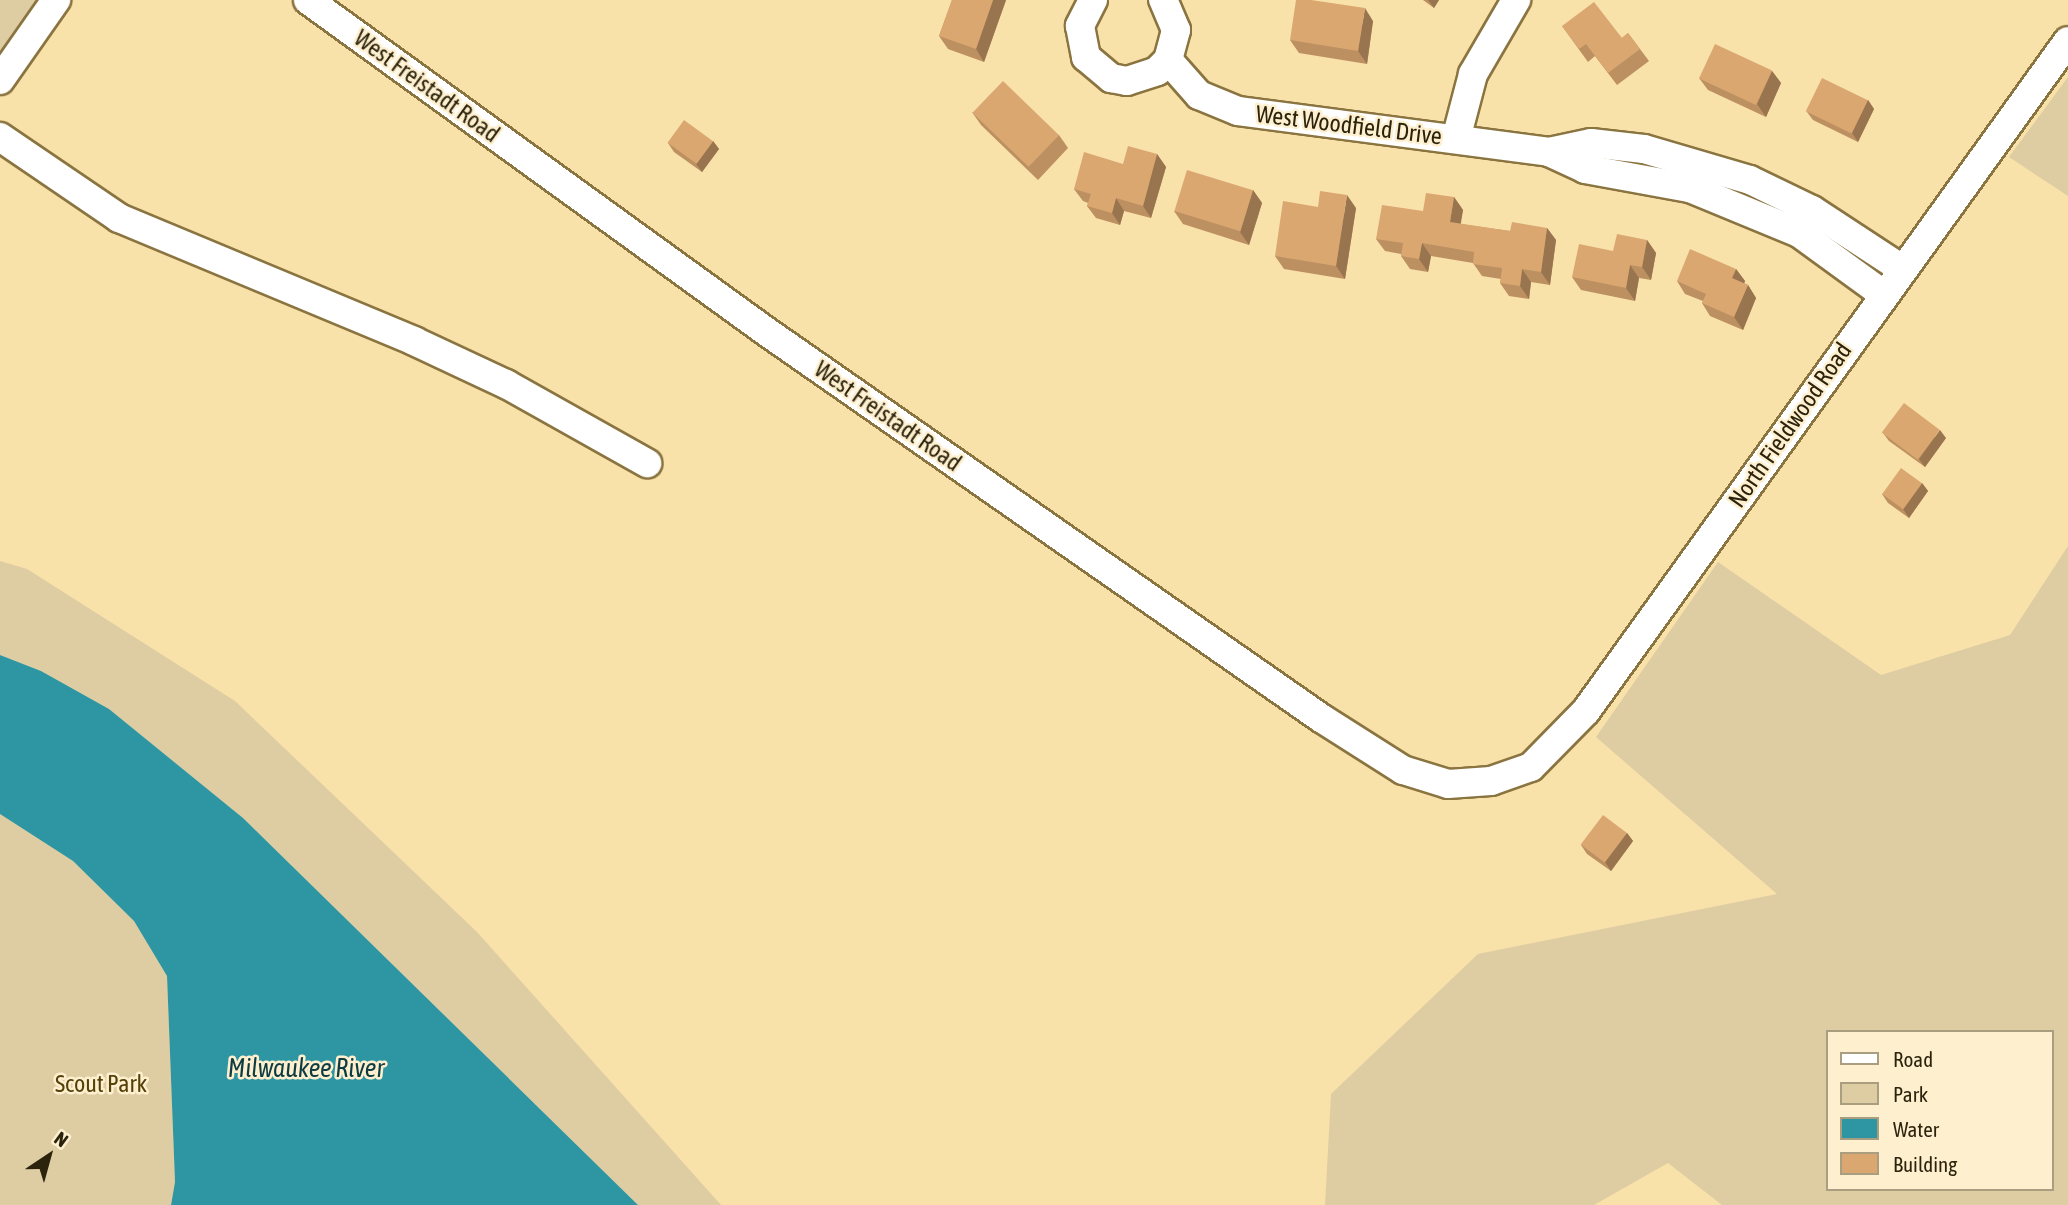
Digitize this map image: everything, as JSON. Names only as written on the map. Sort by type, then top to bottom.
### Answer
[{"type":"street","points":[[0,80],[56,0]]},
{"type":"street","name":"West Freistadt Road","points":[[308,0],[767,332],[1321,718],[1403,770],[1447,784],[1491,781]]},
{"type":"street","points":[[1093,0],[1080,26],[1081,42],[1097,70],[1127,81],[1157,71],[1168,60],[1177,30],[1163,0]]},
{"type":"street","points":[[1457,139],[1472,74],[1517,0]]},
{"type":"street","name":"North Fieldwood Road","points":[[1491,781],[1531,767],[1587,711],[1883,294],[2068,41]]},
{"type":"street","name":"West Woodfield Drive","points":[[1168,60],[1199,95],[1238,111],[1549,152],[1591,143],[1644,149],[1693,175],[1750,180],[1806,222],[1883,294]]},
{"type":"street","points":[[0,136],[120,219],[414,341],[506,384],[647,463]]},
{"type":"street","name":"West Woodfield Drive","points":[[1806,222],[1902,269]]},
{"type":"green space","points":[[0,0],[56,0],[0,80]]},
{"type":"green space","points":[[2068,77],[2068,196],[2009,157]]},
{"type":"green space","points":[[2068,546],[2068,1205],[1722,1205],[1668,1163],[1594,1205],[1325,1205],[1331,1094],[1478,954],[1777,894],[1596,737],[1718,562],[1881,675],[2010,635]]},
{"type":"green space","points":[[0,561],[27,569],[235,701],[477,932],[721,1205],[638,1205],[243,818],[109,709],[41,671],[0,655]]},
{"type":"green space","name":"Scout Park","points":[[0,814],[73,861],[134,921],[167,976],[175,1182],[171,1205],[0,1205]]},
{"type":"water","name":"Milwaukee River","points":[[0,655],[41,671],[109,709],[243,818],[638,1205],[171,1205],[175,1182],[167,976],[134,921],[73,861],[0,814]]},
{"type":"building","points":[[952,0],[993,0],[976,49],[939,36]]},
{"type":"building","points":[[1296,0],[1365,8],[1358,51],[1290,40]]},
{"type":"building","points":[[1594,2],[1622,38],[1628,33],[1640,49],[1608,73],[1586,44],[1579,49],[1562,26]]},
{"type":"building","points":[[1715,44],[1772,71],[1756,105],[1699,78]]},
{"type":"building","points":[[1822,78],[1868,100],[1852,134],[1806,111]]},
{"type":"building","points":[[1003,81],[1059,135],[1029,167],[972,113]]},
{"type":"building","points":[[684,120],[713,141],[697,164],[668,143]]},
{"type":"building","points":[[1128,146],[1157,154],[1143,206],[1116,198],[1112,213],[1087,206],[1091,194],[1074,189],[1084,152],[1123,164]]},
{"type":"building","points":[[1187,170],[1253,190],[1240,231],[1174,211]]},
{"type":"building","points":[[1320,191],[1347,195],[1336,266],[1275,256],[1283,201],[1318,207]]},
{"type":"building","points":[[1426,193],[1454,197],[1450,222],[1510,231],[1512,222],[1547,228],[1541,272],[1522,269],[1520,286],[1500,283],[1502,268],[1473,264],[1474,252],[1422,243],[1419,259],[1401,256],[1403,243],[1376,239],[1382,205],[1423,211]]},
{"type":"building","points":[[1617,234],[1647,240],[1642,267],[1630,265],[1626,288],[1572,277],[1579,244],[1613,251]]},
{"type":"building","points":[[1690,249],[1736,269],[1732,278],[1748,285],[1734,317],[1702,303],[1706,294],[1677,281]]},
{"type":"building","points":[[1904,403],[1940,430],[1918,460],[1882,433]]},
{"type":"building","points":[[1901,468],[1922,483],[1903,509],[1882,494]]},
{"type":"building","points":[[1603,815],[1627,833],[1605,863],[1581,845]]}]
